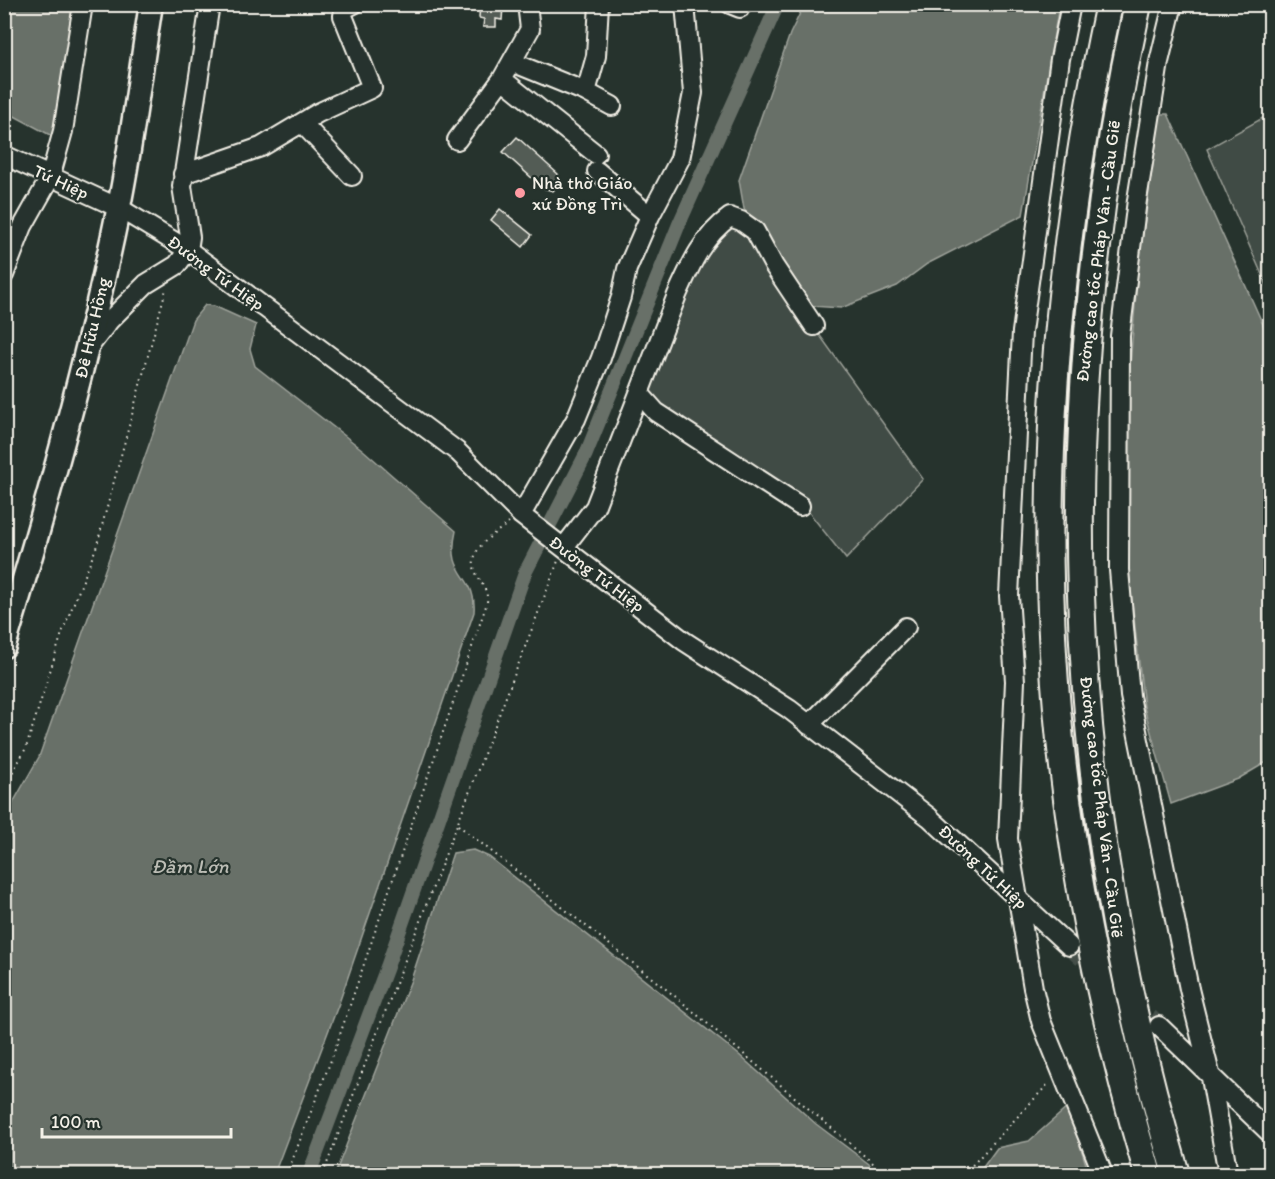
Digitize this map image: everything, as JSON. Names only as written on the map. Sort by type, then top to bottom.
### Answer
[{"type":"highway","name":"Đường cao tốc Pháp Vân - Cầu Giẽ","points":[[1110,4],[1090,93],[1063,278],[1051,466],[1052,597],[1063,766],[1087,924],[1126,1100],[1148,1174]]},
{"type":"highway","name":"Đường cao tốc Pháp Vân - Cầu Giẽ","points":[[1138,4],[1116,105],[1088,303],[1082,394],[1078,551],[1090,750],[1104,851],[1125,975],[1156,1107],[1176,1174]]},
{"type":"main road","name":"Đê Hữu Hồng","points":[[4,646],[55,478],[89,348],[119,208],[151,4]]},
{"type":"street","points":[[4,275],[23,226],[50,178],[63,131],[83,4]]},
{"type":"street","points":[[89,348],[109,321],[147,284],[182,257],[190,237],[183,207],[183,174],[210,4]]},
{"type":"street","points":[[183,174],[261,147],[302,123],[372,88],[343,16],[344,9],[354,4]]},
{"type":"street","points":[[457,140],[502,79],[530,29],[527,4]]},
{"type":"street","points":[[586,92],[596,56],[599,4]]},
{"type":"street","points":[[524,518],[576,418],[601,358],[627,269],[650,216],[680,159],[693,93],[685,4]]},
{"type":"street","points":[[1071,4],[1060,59],[1022,332],[1009,596],[1015,681],[1008,839],[1033,988],[1041,1021],[1103,1174]]},
{"type":"street","points":[[1173,4],[1159,62],[1120,336],[1119,570],[1130,696],[1189,989],[1211,1078],[1228,1174]]},
{"type":"street","points":[[512,62],[586,92],[612,106]]},
{"type":"street","points":[[502,79],[597,162],[650,216]]},
{"type":"street","points":[[302,123],[352,176]]},
{"type":"street","name":"Tứ Hiệp","points":[[4,155],[119,208]]},
{"type":"street","name":"Đường Tứ Hiệp","points":[[119,208],[182,257],[458,452],[524,518],[684,641],[789,709],[929,817],[1069,946]]},
{"type":"street","points":[[558,543],[595,507],[690,267],[716,227],[730,217],[755,231],[774,266],[814,326]]},
{"type":"street","points":[[640,394],[656,412],[800,506]]},
{"type":"street","points":[[809,725],[906,627]]},
{"type":"street","points":[[1159,1026],[1270,1133]]},
{"type":"path","points":[[4,788],[26,748],[63,630],[96,548],[161,303],[182,257]]},
{"type":"path","points":[[287,1174],[333,1056],[487,603],[488,593],[473,565],[474,556],[490,537],[524,518]]},
{"type":"path","points":[[323,1174],[458,825],[558,543]]},
{"type":"path","points":[[458,825],[676,997],[885,1174]]},
{"type":"path","points":[[964,1174],[1060,1071]]},
{"type":"shaded area","points":[[1270,114],[1270,293],[1207,149]]},
{"type":"shaded area","points":[[730,222],[747,234],[923,479],[846,559],[792,491],[664,410],[645,390],[712,237]]},
{"type":"water","points":[[4,5],[80,5],[52,136],[5,111]]},
{"type":"water","points":[[804,5],[1059,5],[1023,215],[927,264],[897,286],[841,308],[812,306],[744,209],[739,180],[790,34]]},
{"type":"water","points":[[1160,114],[1168,114],[1270,340],[1270,760],[1238,779],[1171,804],[1144,707],[1128,565],[1125,426],[1138,269]]},
{"type":"water","name":"Đầm Lớn","points":[[205,305],[214,306],[256,325],[250,349],[255,366],[363,450],[456,531],[455,558],[471,590],[474,612],[339,1003],[274,1174],[5,1174],[5,817],[39,757],[193,320]]},
{"type":"water","points":[[473,850],[489,857],[738,1054],[816,1124],[869,1164],[877,1174],[335,1174],[411,980],[453,853]]},
{"type":"water","points":[[1068,1107],[1089,1174],[978,1174],[997,1148],[1029,1141]]},
{"type":"building","points":[[480,4],[503,6],[502,20],[496,19],[496,27],[483,27],[484,19],[479,18]]},
{"type":"building","points":[[517,137],[558,174],[558,180],[561,182],[553,191],[543,188],[503,152]]},
{"type":"building","points":[[500,209],[532,235],[523,247],[491,220]]},
{"type":"waterway","points":[[309,1174],[387,967],[525,573],[586,454],[679,224],[778,4]]},
{"type":"tunnel","points":[[1069,946],[1159,1026]]},
{"type":"place","name":"Nhà thờ Giáo xứ Đồng Trì","points":[[520,193]]}]
